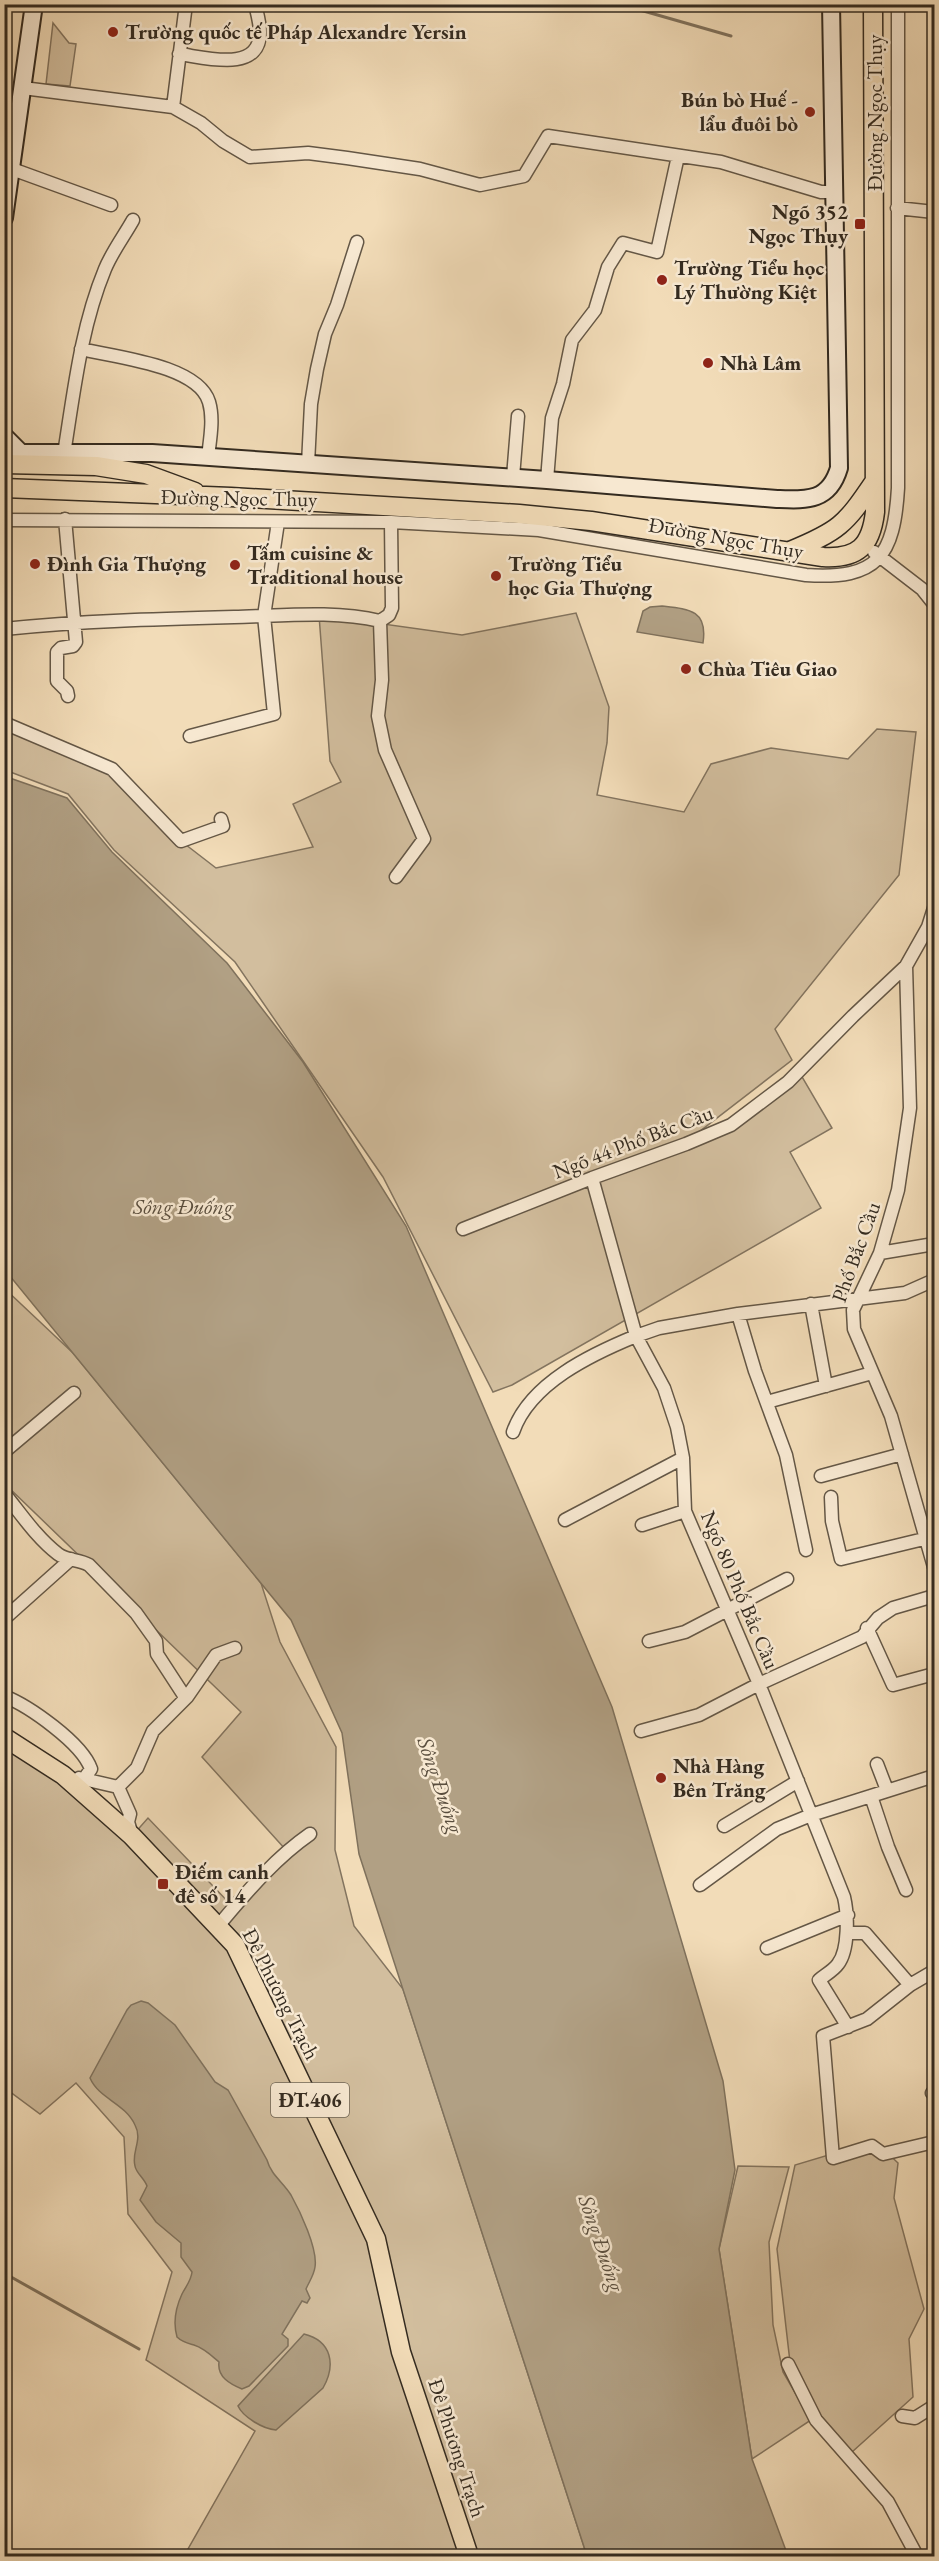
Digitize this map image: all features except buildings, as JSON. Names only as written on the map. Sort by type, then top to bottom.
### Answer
[{"type":"main road","name":"Đường Ngọc Thụy","points":[[4,488],[205,496],[519,514],[591,521],[823,557],[843,557],[858,551],[865,544],[873,524],[873,4]]},
{"type":"main road","points":[[4,464],[96,465],[146,474],[173,482],[205,496]]},
{"type":"main road","name":"Đường Ngọc Thụy","points":[[789,552],[823,538],[844,523],[874,482]]},
{"type":"main road","name":"Đê Phương Trạch","points":[[4,1737],[63,1775],[132,1836],[235,1945],[376,2239],[401,2352],[469,2556]]},
{"type":"street","points":[[4,218],[12,168],[12,112],[24,88],[34,4]]},
{"type":"street","points":[[173,107],[186,4]]},
{"type":"street","points":[[179,54],[237,60],[249,55],[255,49],[260,33],[255,4]]},
{"type":"street","name":"Đường Ngọc Thụy","points":[[12,453],[115,452],[513,477],[804,500],[820,495],[829,488],[839,468],[831,4]]},
{"type":"street","name":"Đường Ngọc Thụy","points":[[4,520],[391,522],[539,530],[806,575],[852,574],[865,569],[880,557],[894,529],[898,488],[898,4]]},
{"type":"street","points":[[24,88],[173,107],[201,123],[223,141],[250,157],[308,153],[420,168],[480,185],[524,176],[548,136],[721,162],[810,189],[834,192]]},
{"type":"street","points":[[547,480],[552,418],[573,336],[595,310],[608,267],[623,243],[657,252],[678,156]]},
{"type":"street","points":[[12,168],[111,205]]},
{"type":"street","points":[[897,208],[934,212]]},
{"type":"street","points":[[64,454],[81,349],[91,310],[106,267],[133,220]]},
{"type":"street","points":[[308,464],[311,404],[322,345],[357,242]]},
{"type":"street","points":[[81,349],[166,368],[191,379],[208,399],[212,416],[208,457]]},
{"type":"street","points":[[513,477],[518,416]]},
{"type":"street","points":[[4,436],[12,453]]},
{"type":"street","points":[[65,519],[76,642],[73,646],[61,648],[57,652],[57,681],[67,691],[68,696]]},
{"type":"street","points":[[190,736],[274,714],[264,616],[278,522]]},
{"type":"street","points":[[380,621],[388,615],[392,608],[391,522]]},
{"type":"street","points":[[865,544],[922,589],[934,604]]},
{"type":"street","points":[[4,629],[75,622],[264,616],[355,615],[380,621]]},
{"type":"street","points":[[380,621],[382,680],[378,716],[385,750],[424,839],[396,877]]},
{"type":"street","points":[[4,723],[112,769],[181,841],[223,826],[221,819]]},
{"type":"street","points":[[906,966],[928,927],[934,908]]},
{"type":"street","name":"Ngõ 44 Phố Bắc Cầu","points":[[463,1230],[731,1125],[788,1082],[906,966]]},
{"type":"street","name":"Phố Bắc Cầu","points":[[906,966],[910,1108],[898,1190],[880,1253],[853,1310],[854,1329],[891,1416],[928,1538],[934,1567]]},
{"type":"street","name":"Ngõ 80 Phố Bắc Cầu","points":[[592,1178],[636,1336],[664,1388],[676,1427],[682,1458],[685,1511],[759,1684],[844,1897],[848,1915],[847,1933],[839,1964],[819,1980],[848,2027]]},
{"type":"street","points":[[880,1253],[934,1244]]},
{"type":"street","points":[[513,1432],[526,1407],[539,1394],[566,1373],[605,1349],[636,1336],[659,1328],[738,1314],[905,1293],[932,1281],[934,1284]]},
{"type":"street","points":[[811,1304],[826,1386]]},
{"type":"street","points":[[738,1314],[754,1371],[786,1455],[806,1550]]},
{"type":"street","points":[[767,1402],[872,1373]]},
{"type":"street","points":[[4,1452],[74,1394]]},
{"type":"street","points":[[821,1476],[902,1454]]},
{"type":"street","points":[[565,1520],[682,1458]]},
{"type":"street","points":[[4,1492],[37,1534],[60,1556],[81,1560],[89,1565],[136,1613],[156,1641],[157,1654],[187,1697]]},
{"type":"street","points":[[831,1497],[832,1521],[841,1559],[928,1538]]},
{"type":"street","points":[[642,1525],[685,1511]]},
{"type":"street","points":[[4,1619],[71,1559]]},
{"type":"street","points":[[650,1641],[685,1632],[787,1579]]},
{"type":"street","points":[[640,1731],[699,1715],[759,1684],[862,1637],[867,1628],[893,1608],[934,1596]]},
{"type":"street","points":[[867,1628],[893,1685],[934,1674]]},
{"type":"street","points":[[118,1787],[137,1768],[153,1731],[187,1697],[216,1655],[235,1648]]},
{"type":"street","points":[[7,1700],[73,1742],[88,1760],[91,1769],[84,1779]]},
{"type":"street","points":[[877,1764],[887,1790]]},
{"type":"street","points":[[63,1775],[118,1787]]},
{"type":"street","points":[[700,1886],[777,1829],[811,1815],[934,1776]]},
{"type":"street","points":[[724,1826],[798,1781]]},
{"type":"street","points":[[118,1787],[130,1814],[128,1822],[132,1836]]},
{"type":"street","points":[[871,1796],[888,1847],[906,1890]]},
{"type":"street","points":[[218,1926],[251,1885],[286,1850],[310,1834]]},
{"type":"street","points":[[766,1948],[848,1915]]},
{"type":"street","points":[[847,1933],[865,1933],[910,1985]]},
{"type":"street","points":[[934,1971],[910,1985],[867,2019],[823,2036],[833,2158],[872,2145],[883,2154],[934,2142]]},
{"type":"street","points":[[788,2364],[816,2420],[888,2502],[917,2556]]},
{"type":"street","points":[[902,2416],[915,2418],[934,2406]]},
{"type":"shaded area","points":[[53,23],[69,43],[76,44],[70,86],[46,84]]},
{"type":"shaded area","points":[[576,613],[609,707],[607,743],[597,795],[684,812],[711,764],[771,748],[848,759],[877,729],[916,732],[899,875],[775,1029],[792,1060],[699,1132],[705,1140],[801,1075],[832,1128],[790,1152],[821,1208],[512,1385],[493,1392],[383,1177],[235,962],[114,850],[68,794],[5,770],[4,724],[112,769],[181,841],[216,868],[313,847],[293,804],[341,782],[330,761],[319,615],[462,635]]},
{"type":"shaded area","points":[[4,1288],[73,1353],[261,1583],[280,1642],[336,1747],[335,1850],[354,1926],[403,1989],[587,2556],[184,2556],[255,2431],[146,2360],[172,2272],[128,2214],[124,2137],[76,2083],[40,2114],[5,2088],[5,1737],[133,1835],[148,1818],[233,1907],[286,1850],[202,1757],[241,1712],[5,1484]]},
{"type":"shaded area","points":[[875,2141],[898,2163],[894,2198],[924,2309],[909,2339],[913,2397],[852,2452],[819,2419],[790,2362],[777,2249],[795,2165]]},
{"type":"shaded area","points":[[738,2166],[789,2167],[769,2242],[773,2325],[783,2372],[811,2420],[752,2459],[719,2249]]},
{"type":"water","points":[[650,607],[680,608],[694,613],[702,624],[703,643],[637,632],[643,611]]},
{"type":"water","name":"Sông Đuống","points":[[4,776],[67,798],[112,852],[227,963],[303,1062],[406,1226],[612,1707],[723,2081],[735,2170],[719,2249],[752,2459],[788,2556],[587,2556],[359,1854],[342,1733],[291,1620],[5,1270]]},
{"type":"water","points":[[141,2001],[148,2003],[175,2025],[215,2082],[228,2090],[271,2170],[295,2202],[314,2250],[313,2276],[306,2289],[310,2298],[307,2303],[302,2301],[282,2334],[288,2339],[288,2346],[249,2386],[242,2389],[222,2376],[219,2362],[211,2355],[177,2337],[175,2321],[177,2310],[192,2272],[181,2257],[181,2243],[156,2222],[140,2200],[147,2186],[137,2171],[134,2161],[138,2136],[135,2125],[125,2111],[99,2091],[90,2078],[127,2010],[131,2005]]},
{"type":"water","points":[[304,2334],[321,2342],[329,2355],[329,2371],[323,2388],[276,2430],[260,2425],[244,2414],[238,2406]]},
{"type":"waterway","points":[[619,4],[731,36]]},
{"type":"waterway","points":[[4,2273],[139,2349]]},
{"type":"place","name":"Trường quốc tế Pháp Alexandre Yersin","points":[[113,32]]},
{"type":"place","name":"Bún bò Huế - lẩu đuôi bò","points":[[810,112]]},
{"type":"place","name":"Ngõ 352 Ngọc Thụy","points":[[860,224]]},
{"type":"place","name":"Trường Tiểu học Lý Thường Kiệt","points":[[662,280]]},
{"type":"place","name":"Nhà Lâm","points":[[708,363]]},
{"type":"place","name":"Đình Gia Thượng","points":[[35,564]]},
{"type":"place","name":"Tấm cuisine & Traditional house","points":[[235,565]]},
{"type":"place","name":"Trường Tiểu học Gia Thượng","points":[[496,576]]},
{"type":"place","name":"Chùa Tiêu Giao","points":[[686,669]]},
{"type":"place","name":"Nhà Hàng Bên Trăng","points":[[661,1778]]},
{"type":"place","name":"Điếm canh đê số 14","points":[[163,1884]]}]
